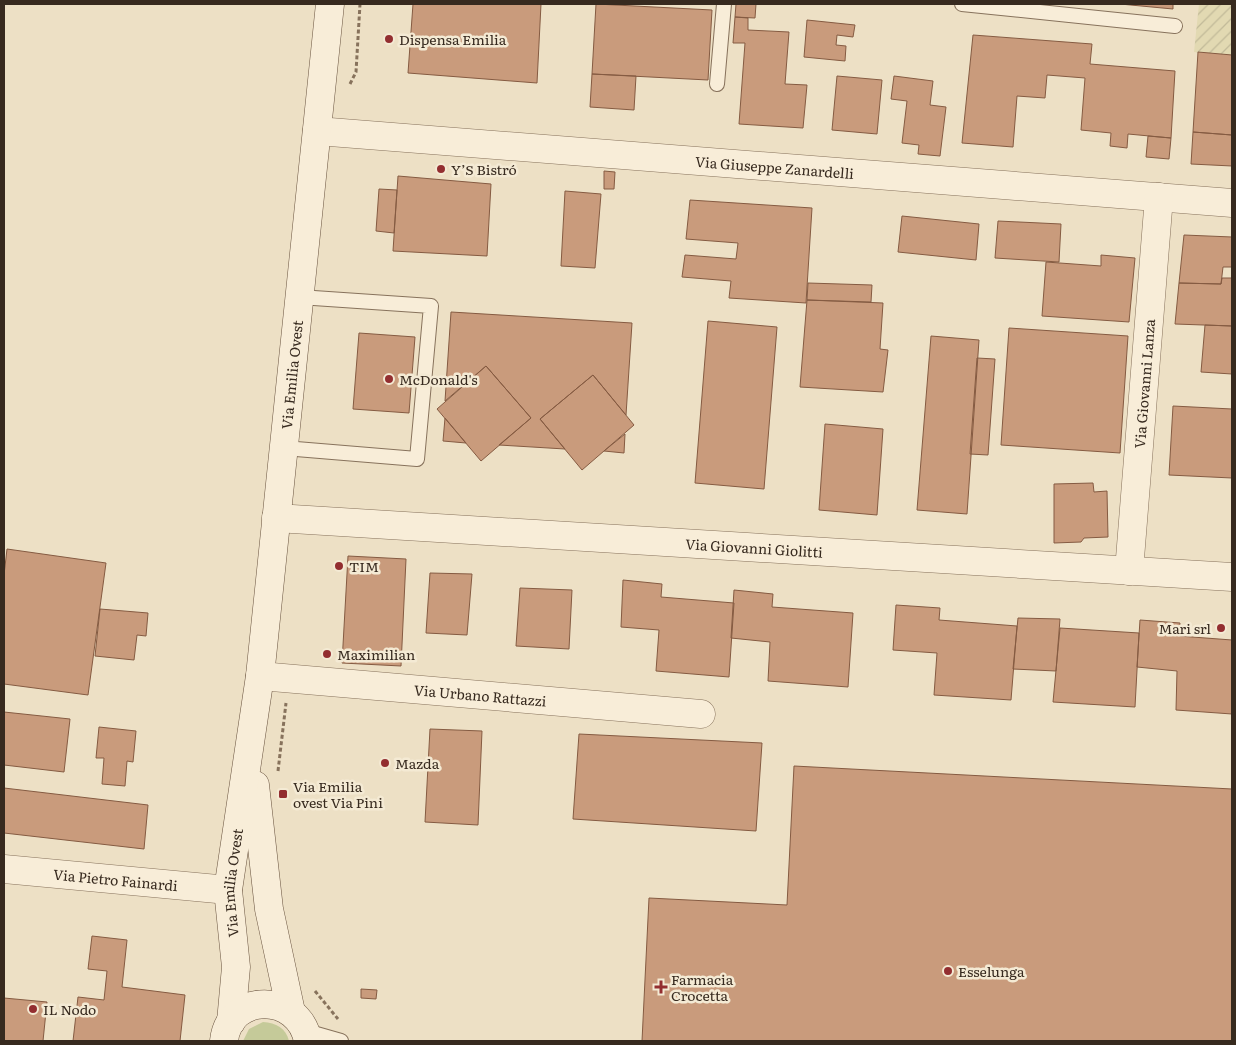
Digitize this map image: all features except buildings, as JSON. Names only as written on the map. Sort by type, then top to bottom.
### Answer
[{"type":"street","name":"Via Emilia Ovest","points":[[228,1032],[236,967],[228,890],[260,676],[330,4]]},
{"type":"street","name":"Via Giuseppe Zanardelli","points":[[317,131],[1232,203]]},
{"type":"street","name":"Via Giovanni Lanza","points":[[1129,571],[1159,197]]},
{"type":"street","name":"Via Giovanni Giolitti","points":[[276,518],[1232,577]]},
{"type":"street","name":"Via Urbano Rattazzi","points":[[260,676],[701,714]]},
{"type":"street","name":"Via Emilia Ovest","points":[[251,744],[269,910],[302,1028]]},
{"type":"street","name":"Via Pietro Fainardi","points":[[4,869],[228,890]]},
{"type":"street","name":"Via Emilia Ovest","points":[[228,1032],[240,1012],[259,1004],[279,1006],[302,1028]]},
{"type":"lane","points":[[717,84],[724,4]]},
{"type":"lane","points":[[962,4],[1175,26]]},
{"type":"lane","points":[[284,448],[416,458],[418,449],[431,306],[299,297]]},
{"type":"lane","points":[[302,1028],[341,1041]]},
{"type":"shaded area","points":[[1199,4],[1232,4],[1232,56],[1194,52]]},
{"type":"green space","points":[[263,1022],[280,1027],[288,1036],[289,1041],[243,1041],[249,1029]]},
{"type":"place","name":"Dispensa Emilia","points":[[389,39]]},
{"type":"place","name":"Y’S Bistró","points":[[441,169]]},
{"type":"place","name":"McDonald's","points":[[389,379]]},
{"type":"place","name":"TIM","points":[[339,566]]},
{"type":"place","name":"Mari srl","points":[[1221,628]]},
{"type":"place","name":"Maximilian","points":[[327,654]]},
{"type":"place","name":"Mazda","points":[[385,763]]},
{"type":"place","name":"Via Emilia ovest Via Pini","points":[[283,794]]},
{"type":"place","name":"Esselunga","points":[[948,971]]},
{"type":"place","name":"Farmacia Crocetta","points":[[661,987]]},
{"type":"place","name":"IL Nodo","points":[[33,1009]]}]
